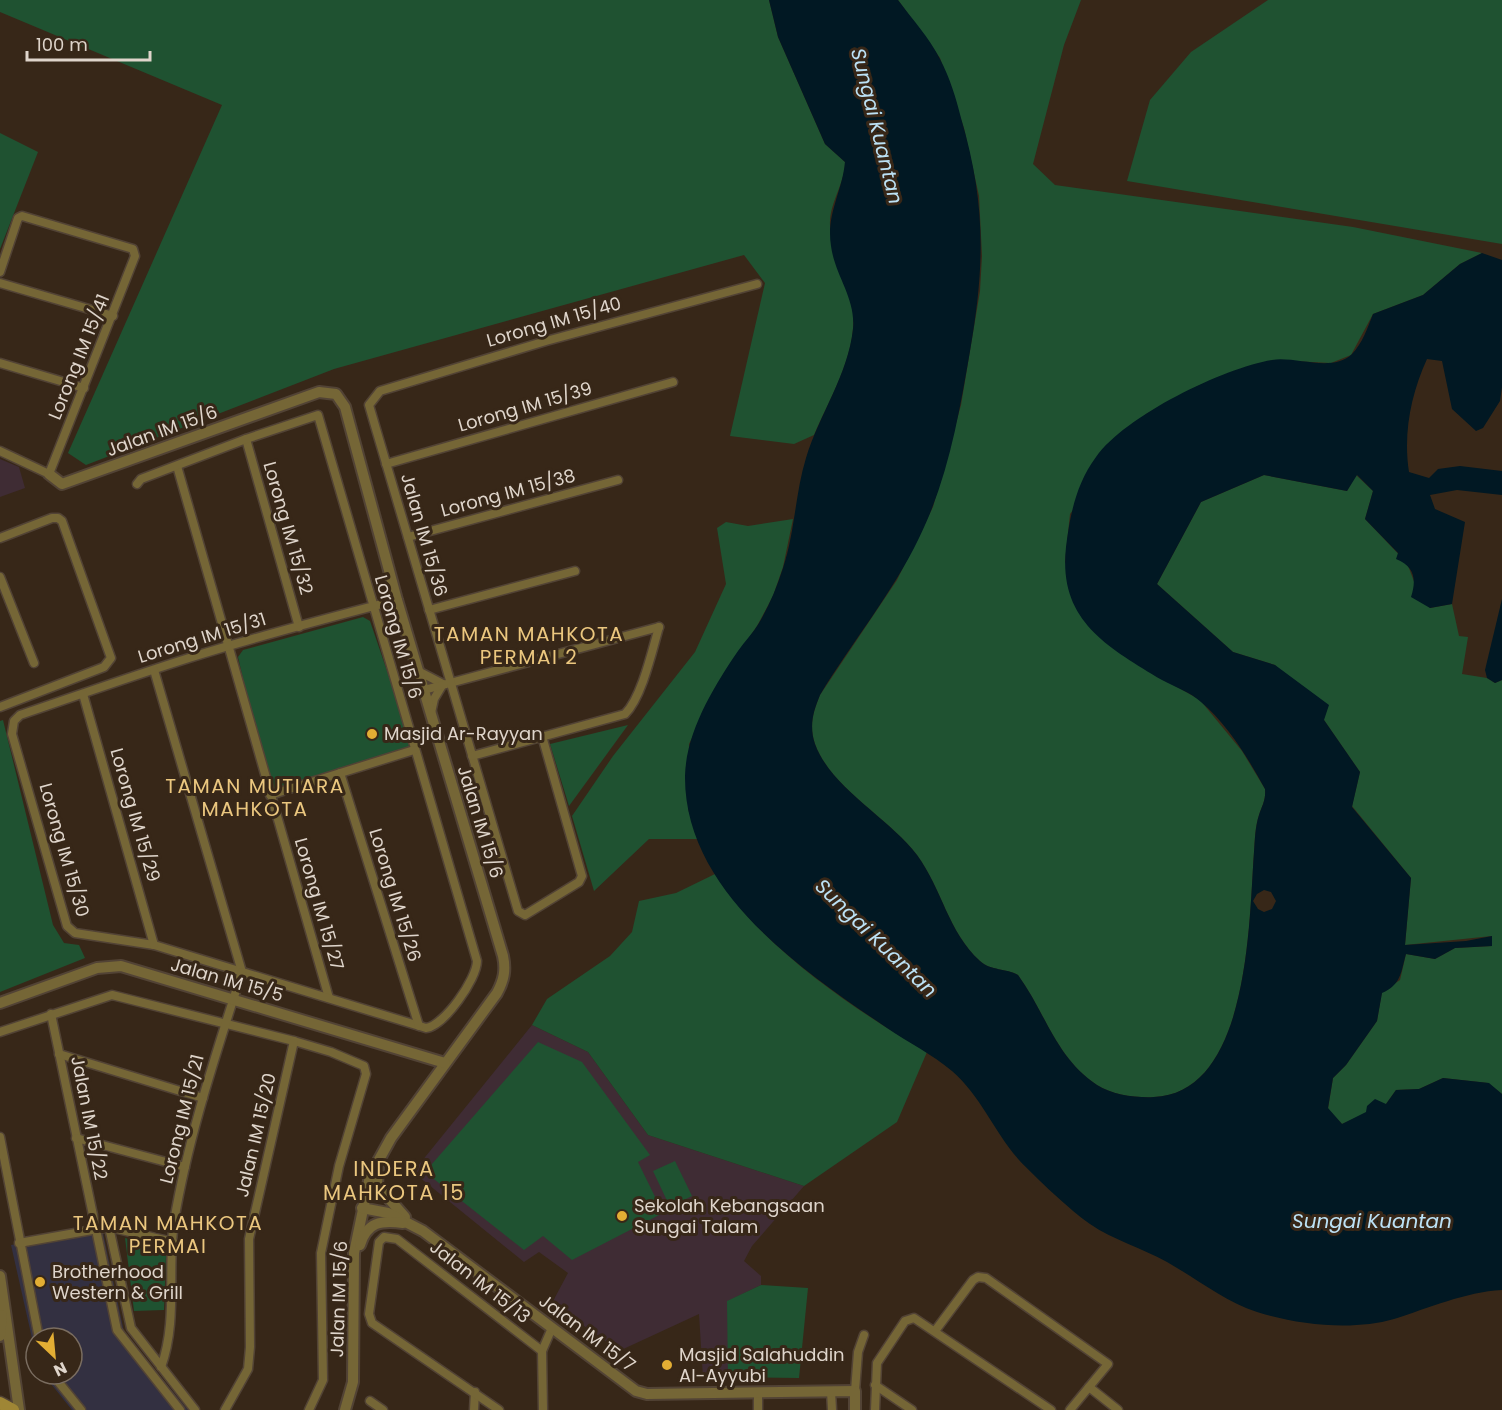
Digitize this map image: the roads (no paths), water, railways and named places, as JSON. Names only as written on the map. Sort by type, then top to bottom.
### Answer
[{"type":"main road","points":[[0,1403],[13,1410]]},
{"type":"street","name":"Lorong IM 15/41","points":[[0,272],[18,218],[22,216],[134,251],[135,258],[113,316],[49,474]]},
{"type":"street","points":[[0,283],[113,316]]},
{"type":"street","name":"Lorong IM 15/40","points":[[369,405],[380,391],[546,341],[757,284]]},
{"type":"street","points":[[0,363],[84,388]]},
{"type":"street","name":"Lorong IM 15/39","points":[[386,464],[673,382]]},
{"type":"street","name":"Jalan IM 15/6","points":[[49,474],[62,484],[319,392],[332,392],[339,397],[345,407],[397,600],[505,962],[504,980],[497,993],[391,1138],[373,1167],[356,1237],[353,1382],[345,1410]]},
{"type":"street","name":"Jalan IM 15/36","points":[[369,405],[429,610],[446,683],[472,756],[521,914],[525,915],[579,882],[582,876],[542,736]]},
{"type":"street","name":"Lorong IM 15/6","points":[[246,439],[318,415],[371,607],[477,961],[474,977],[450,1010],[432,1027]]},
{"type":"street","points":[[137,484],[141,479],[246,439]]},
{"type":"street","name":"Lorong IM 15/32","points":[[246,439],[299,627]]},
{"type":"street","points":[[0,451],[49,474]]},
{"type":"street","name":"Lorong IM 15/27","points":[[177,466],[329,998]]},
{"type":"street","name":"Lorong IM 15/38","points":[[408,537],[618,480]]},
{"type":"street","points":[[0,538],[52,518],[62,521],[111,658],[104,667],[0,707]]},
{"type":"street","points":[[429,610],[575,570]]},
{"type":"street","points":[[0,577],[34,663]]},
{"type":"street","name":"Lorong IM 15/31","points":[[20,715],[229,646],[397,600]]},
{"type":"street","points":[[424,690],[659,627],[645,672],[630,709],[625,714],[472,756]]},
{"type":"street","points":[[154,670],[242,972]]},
{"type":"street","points":[[418,671],[446,683]]},
{"type":"street","points":[[431,714],[435,699],[446,683]]},
{"type":"street","name":"Lorong IM 15/29","points":[[83,694],[154,945]]},
{"type":"street","name":"Lorong IM 15/30","points":[[20,715],[14,721],[12,734],[67,926],[75,933],[154,945],[419,1026],[432,1027]]},
{"type":"street","points":[[270,795],[414,750]]},
{"type":"street","name":"Lorong IM 15/26","points":[[340,773],[419,1026]]},
{"type":"street","name":"Jalan IM 15/5","points":[[0,1003],[97,968],[113,966],[234,998],[445,1063]]},
{"type":"street","name":"Lorong IM 15/21","points":[[161,1367],[166,1354],[171,1314],[173,1242],[185,1167],[203,1098],[242,972]]},
{"type":"street","points":[[0,1032],[112,995],[294,1041]]},
{"type":"street","name":"Jalan IM 15/22","points":[[51,1014],[94,1229],[117,1330],[180,1410]]},
{"type":"street","name":"Jalan IM 15/6","points":[[294,1041],[331,1052],[364,1066],[366,1074],[339,1166],[321,1253],[322,1380],[309,1410]]},
{"type":"street","name":"Jalan IM 15/20","points":[[225,1410],[248,1369],[249,1239],[294,1041]]},
{"type":"street","points":[[59,1054],[203,1098]]},
{"type":"street","points":[[0,1137],[37,1326]]},
{"type":"street","points":[[76,1138],[185,1167]]},
{"type":"street","points":[[391,1138],[378,1168],[377,1185],[412,1225]]},
{"type":"street","name":"Jalan IM 15/7","points":[[362,1208],[388,1213],[412,1225],[636,1391],[647,1394],[855,1391]]},
{"type":"street","points":[[354,1269],[367,1228],[380,1222],[412,1225]]},
{"type":"street","points":[[20,1243],[109,1227],[173,1242]]},
{"type":"street","points":[[109,1227],[128,1323],[195,1410]]},
{"type":"street","name":"Jalan IM 15/13","points":[[476,1392],[391,1339],[372,1323],[369,1314],[379,1242],[384,1237],[397,1239],[542,1351]]},
{"type":"street","points":[[0,1276],[19,1410]]},
{"type":"street","points":[[935,1331],[973,1280],[981,1276],[986,1278],[1108,1364],[1070,1410]]},
{"type":"street","points":[[0,1336],[4,1297]]},
{"type":"street","points":[[875,1410],[877,1363],[905,1321],[914,1318],[1051,1410]]},
{"type":"street","points":[[543,1410],[542,1351],[552,1328]]},
{"type":"street","points":[[855,1410],[858,1352],[864,1335]]},
{"type":"street","points":[[875,1385],[912,1410]]},
{"type":"street","points":[[62,1386],[81,1410]]},
{"type":"street","points":[[1089,1387],[1118,1410]]},
{"type":"street","points":[[831,1391],[832,1410]]},
{"type":"street","points":[[474,1410],[476,1392]]},
{"type":"street","points":[[476,1392],[499,1410]]},
{"type":"street","points":[[758,1392],[758,1410]]},
{"type":"street","points":[[370,1401],[383,1410]]},
{"type":"water","name":"Sungai Kuantan","points":[[769,0],[898,0],[926,36],[944,66],[969,149],[979,206],[980,262],[975,320],[957,423],[938,493],[919,538],[897,579],[820,695],[813,719],[812,731],[815,744],[834,775],[917,855],[969,950],[984,964],[1018,975],[1071,1062],[1097,1085],[1110,1091],[1132,1096],[1154,1097],[1186,1088],[1209,1067],[1227,1036],[1238,999],[1245,958],[1255,834],[1265,789],[1237,742],[1211,711],[1192,695],[1141,668],[1122,655],[1090,628],[1078,612],[1070,594],[1066,572],[1066,547],[1072,512],[1083,478],[1096,457],[1110,441],[1152,410],[1176,396],[1228,373],[1272,360],[1324,363],[1344,360],[1359,345],[1373,314],[1423,295],[1460,264],[1482,253],[1502,260],[1502,387],[1500,401],[1483,428],[1476,431],[1452,409],[1442,361],[1427,359],[1410,414],[1407,443],[1409,472],[1429,478],[1438,469],[1460,466],[1502,471],[1502,495],[1457,490],[1430,495],[1435,509],[1465,522],[1452,604],[1430,608],[1411,597],[1414,579],[1410,569],[1396,559],[1398,553],[1365,519],[1373,491],[1357,475],[1347,491],[1264,475],[1201,502],[1157,584],[1233,652],[1275,665],[1329,705],[1324,720],[1360,772],[1352,807],[1411,878],[1405,945],[1466,941],[1492,936],[1492,946],[1455,948],[1435,959],[1406,954],[1397,982],[1382,993],[1377,1021],[1346,1065],[1333,1078],[1328,1108],[1342,1124],[1366,1112],[1367,1106],[1375,1099],[1386,1104],[1396,1090],[1419,1089],[1443,1078],[1489,1083],[1502,1094],[1502,1290],[1461,1297],[1378,1323],[1325,1325],[1307,1323],[1273,1317],[1245,1307],[1222,1296],[1167,1262],[1099,1230],[1063,1203],[1019,1160],[971,1092],[952,1071],[820,981],[754,924],[726,891],[704,856],[690,818],[685,776],[690,743],[711,694],[759,623],[781,575],[806,458],[845,363],[853,329],[851,307],[833,257],[830,234],[832,214],[845,162],[825,144],[778,37]],"holes":[[[1264,890],[1271,892],[1276,901],[1272,909],[1264,912],[1258,909],[1253,901],[1257,894]]]},
{"type":"water","points":[[1502,599],[1502,680],[1495,683],[1487,678],[1485,670]]},
{"type":"place","name":"Masjid Ar-Rayyan","points":[[372,734]]},
{"type":"place","name":"Sekolah Kebangsaan Sungai Talam","points":[[622,1216]]},
{"type":"place","name":"Brotherhood Western & Grill","points":[[40,1282]]},
{"type":"place","name":"Masjid Salahuddin Al-Ayyubi","points":[[667,1365]]},
{"type":"district","name":"TAMAN MAHKOTA PERMAI 2","points":[[529,646]]},
{"type":"district","name":"TAMAN MUTIARA MAHKOTA","points":[[255,798]]},
{"type":"district","name":"INDERA MAHKOTA 15","points":[[394,1181]]},
{"type":"district","name":"TAMAN MAHKOTA PERMAI","points":[[168,1234]]}]
